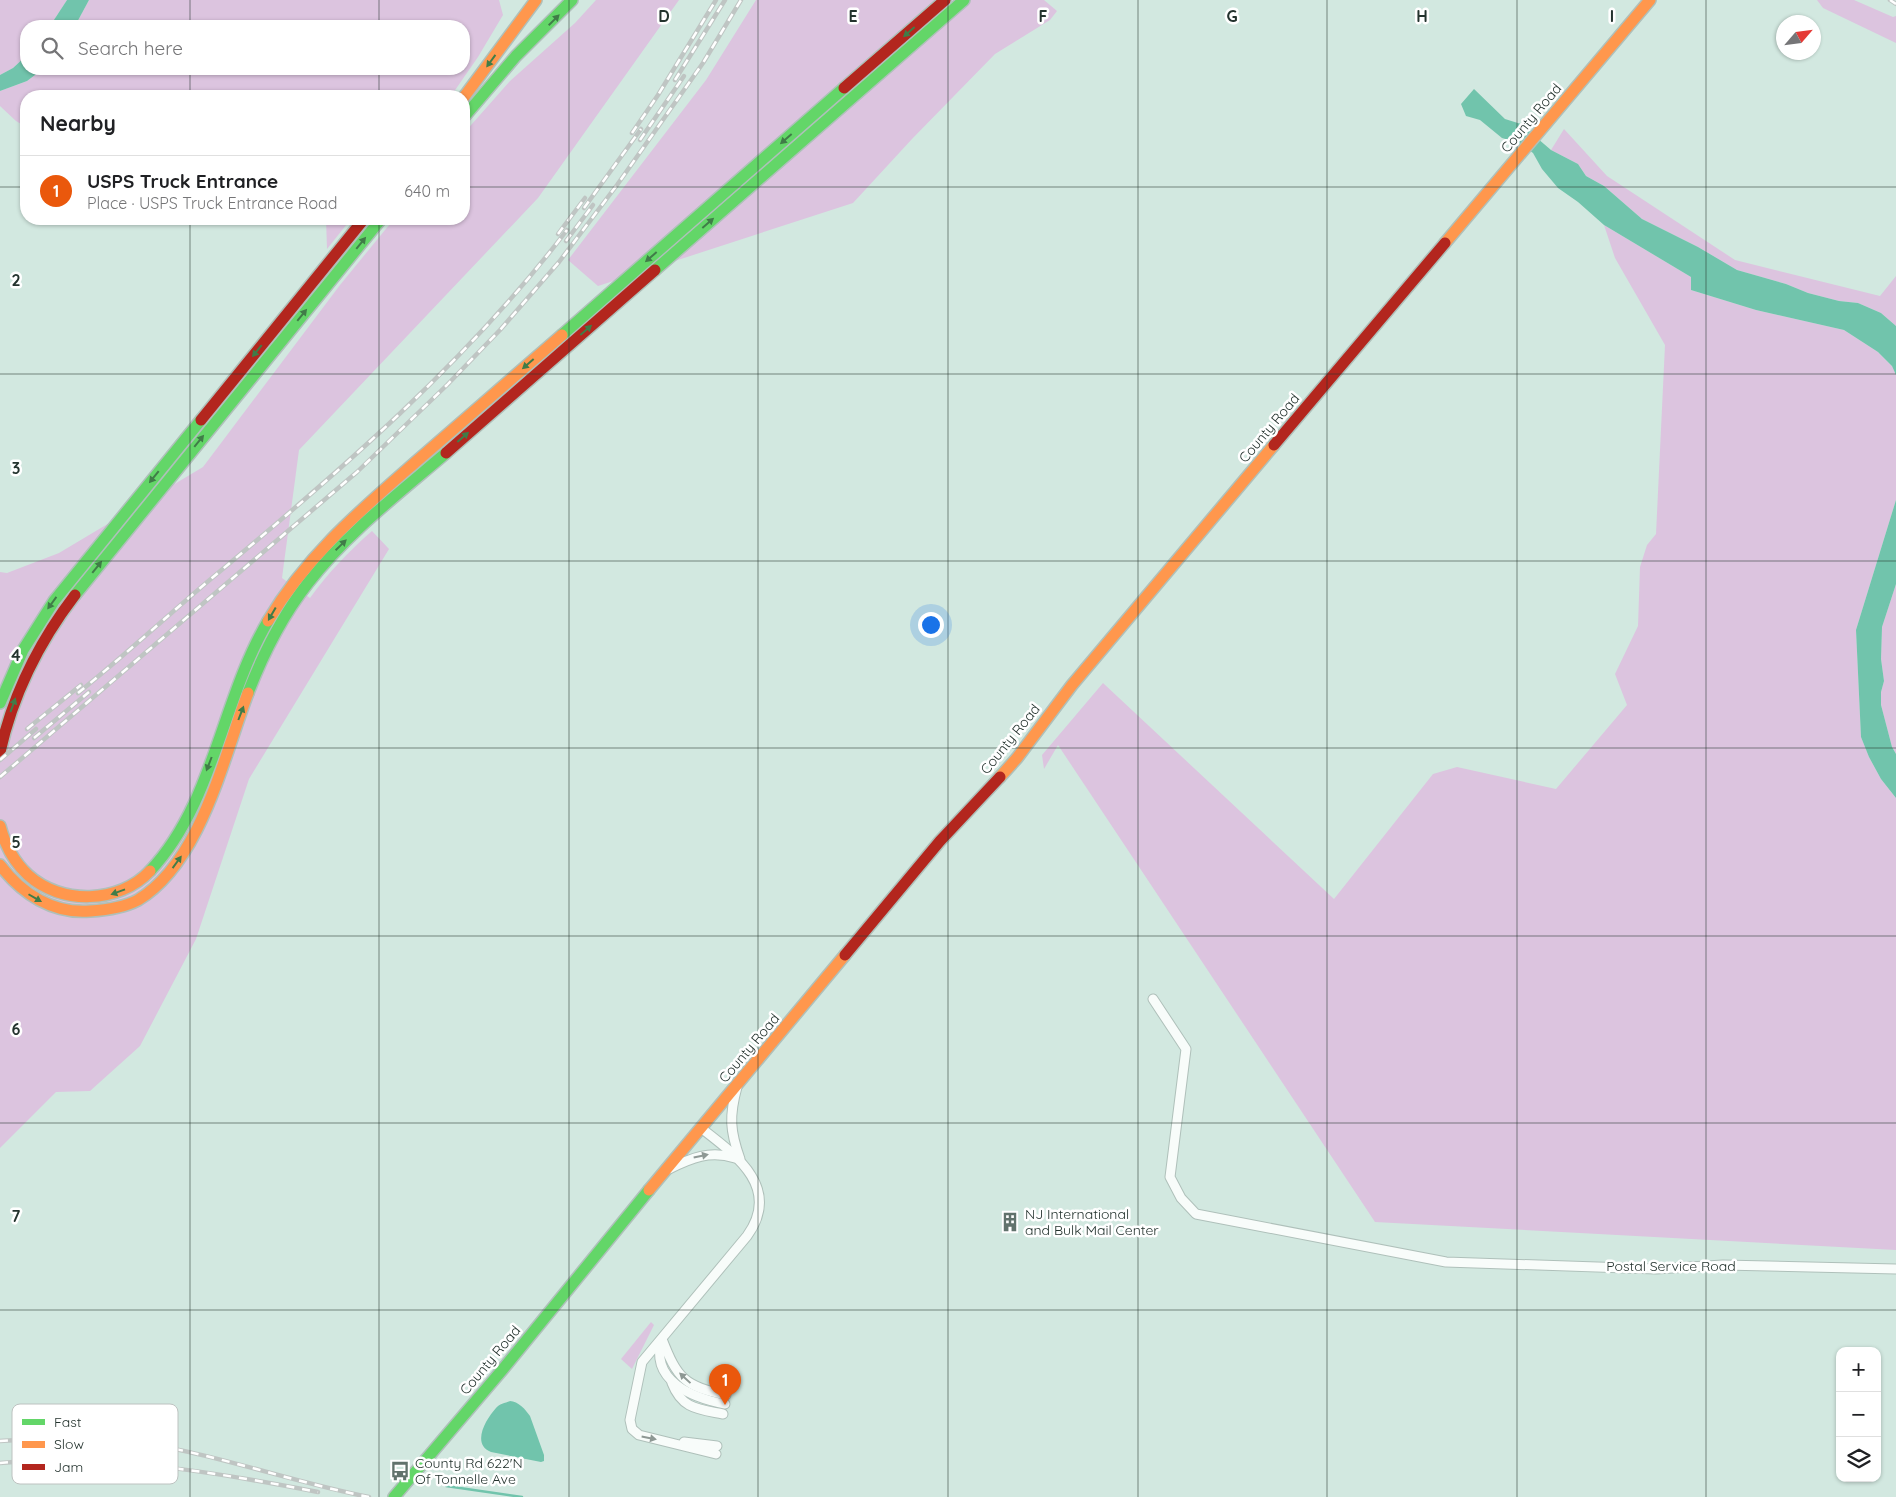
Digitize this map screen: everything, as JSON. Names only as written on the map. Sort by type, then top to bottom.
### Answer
[{"type":"main road","points":[[469,90],[536,0]]},
{"type":"main road","points":[[470,110],[506,68],[572,0]]},
{"type":"main road","points":[[0,826],[7,847],[23,871],[38,883],[56,892],[74,897],[103,896],[122,891],[146,875],[166,854],[186,821],[252,651],[275,608],[298,574],[328,540],[945,0]]},
{"type":"main road","points":[[0,864],[16,884],[30,895],[48,905],[76,912],[96,912],[124,906],[158,885],[176,864],[192,840],[261,661],[283,618],[309,581],[336,550],[964,0]]},
{"type":"main road","name":"County Road","points":[[394,1497],[503,1369],[940,841],[1017,758],[1072,685],[1650,0]]},
{"type":"main road","points":[[0,704],[23,650],[54,601],[359,225]]},
{"type":"main road","points":[[0,752],[9,715],[23,679],[38,648],[56,620],[85,581],[375,225]]},
{"type":"street","name":"Postal Service Road","points":[[1153,999],[1186,1049],[1170,1177],[1182,1198],[1196,1214],[1446,1262],[1656,1269],[1723,1265],[1896,1269]]},
{"type":"street","points":[[738,1084],[730,1120],[740,1160]]},
{"type":"street","points":[[701,1128],[740,1160],[753,1177],[759,1204],[754,1225],[747,1236],[642,1362],[630,1420],[634,1432],[639,1436],[716,1450]]},
{"type":"street","points":[[665,1171],[694,1157],[707,1154],[726,1155],[740,1160]]},
{"type":"street","points":[[662,1339],[660,1357],[678,1396],[684,1403],[696,1409],[723,1414]]},
{"type":"street","points":[[662,1339],[673,1365],[684,1379],[726,1400],[692,1395],[671,1380]]},
{"type":"shaded area","points":[[0,0],[67,0],[54,20],[20,20],[20,62],[0,75]]},
{"type":"shaded area","points":[[67,0],[89,0],[78,20],[54,20]]},
{"type":"shaded area","points":[[89,0],[499,0],[503,15],[470,69],[470,20],[78,20]]},
{"type":"shaded area","points":[[596,0],[679,0],[538,198],[299,450],[282,578],[310,598],[339,563],[372,531],[389,549],[249,779],[196,939],[140,1046],[90,1091],[56,1092],[0,1148],[0,572],[7,573],[59,553],[203,467],[340,285],[389,225],[470,225],[470,126],[510,81],[575,23]]},
{"type":"shaded area","points":[[756,0],[1044,0],[1057,11],[1050,20],[995,54],[853,203],[598,286],[568,260],[706,80]]},
{"type":"shaded area","points":[[1817,0],[1854,0],[1893,17],[1896,16],[1896,43],[1823,8]]},
{"type":"shaded area","points":[[20,62],[20,75],[35,75],[27,81],[0,91],[0,75]]},
{"type":"shaded area","points":[[35,75],[466,75],[455,90],[20,90],[20,123],[0,106],[0,91],[27,81]]},
{"type":"shaded area","points":[[1474,89],[1505,119],[1521,124],[1530,120],[1533,124],[1530,132],[1551,150],[1578,164],[1586,176],[1604,186],[1642,219],[1698,247],[1737,270],[1786,284],[1808,293],[1839,301],[1858,303],[1881,313],[1896,326],[1896,375],[1892,366],[1878,352],[1844,330],[1756,310],[1691,290],[1691,277],[1604,225],[1578,202],[1558,188],[1542,169],[1533,153],[1519,143],[1502,138],[1480,120],[1466,116],[1461,104]]},
{"type":"shaded area","points":[[1564,129],[1607,176],[1735,260],[1880,296],[1896,276],[1896,326],[1881,313],[1858,303],[1839,301],[1808,293],[1786,284],[1737,270],[1698,247],[1642,219],[1604,186],[1586,176],[1578,164],[1551,150]]},
{"type":"shaded area","points":[[326,225],[346,225],[327,249]]},
{"type":"shaded area","points":[[1604,225],[1691,277],[1691,290],[1756,310],[1844,330],[1878,352],[1892,366],[1896,375],[1896,500],[1856,630],[1861,737],[1881,779],[1896,798],[1896,1250],[1375,1222],[1058,745],[1044,769],[1042,755],[1103,683],[1334,899],[1433,774],[1457,767],[1556,789],[1627,705],[1615,674],[1638,626],[1640,567],[1647,545],[1656,534],[1665,345],[1615,258]]},
{"type":"shaded area","points":[[1896,500],[1896,584],[1882,627],[1881,659],[1884,681],[1881,692],[1881,705],[1892,747],[1896,754],[1896,798],[1881,779],[1861,737],[1856,630]]},
{"type":"shaded area","points":[[1896,584],[1896,754],[1892,747],[1881,705],[1881,692],[1884,681],[1881,659],[1882,627]]},
{"type":"shaded area","points":[[651,1322],[654,1325],[632,1369],[621,1359]]},
{"type":"shaded area","points":[[510,1401],[519,1404],[530,1416],[544,1455],[544,1461],[491,1452],[482,1443],[482,1431],[488,1418],[497,1407]]},
{"type":"waterway","points":[[446,1486],[522,1497]]},
{"type":"railway","points":[[632,133],[658,95],[716,0]]},
{"type":"railway","points":[[675,80],[725,0]]},
{"type":"railway","points":[[0,777],[357,472],[447,385],[500,330],[559,262],[617,185],[703,63],[741,0]]},
{"type":"railway","points":[[1890,0],[1896,4]]},
{"type":"railway","points":[[640,140],[684,76]]},
{"type":"railway","points":[[584,208],[641,129]]},
{"type":"railway","points":[[558,234],[585,198]]},
{"type":"railway","points":[[566,241],[593,205]]},
{"type":"railway","points":[[78,693],[307,497],[400,414],[487,325],[528,279],[567,230]]},
{"type":"railway","points":[[27,729],[81,685]]},
{"type":"railway","points":[[34,738],[89,692]]},
{"type":"railway","points":[[0,760],[36,729]]},
{"type":"railway","points":[[0,1441],[12,1440]]},
{"type":"railway","points":[[178,1450],[369,1497]]},
{"type":"railway","points":[[0,1463],[12,1462]]},
{"type":"railway","points":[[178,1469],[318,1492]]},
{"type":"traffic: fast","points":[[470,110],[516,56],[572,0]]},
{"type":"traffic: fast","points":[[655,270],[964,0]]},
{"type":"traffic: fast","points":[[562,335],[844,88]]},
{"type":"traffic: fast","points":[[75,595],[376,225]]},
{"type":"traffic: fast","points":[[0,703],[23,650],[54,601],[201,420]]},
{"type":"traffic: fast","points":[[248,693],[274,636],[308,583],[339,547],[446,453]]},
{"type":"traffic: fast","points":[[150,871],[172,844],[189,814],[203,783],[252,652],[268,621]]},
{"type":"traffic: fast","points":[[394,1497],[503,1369],[649,1190]]},
{"type":"traffic: slow","points":[[469,90],[536,0]]},
{"type":"traffic: slow","points":[[1445,243],[1650,0]]},
{"type":"traffic: slow","points":[[268,621],[300,575],[336,534],[562,335]]},
{"type":"traffic: slow","points":[[1000,777],[1017,758],[1072,685],[1274,445]]},
{"type":"traffic: slow","points":[[0,865],[28,893],[39,900],[63,909],[76,911],[102,910],[120,907],[138,900],[160,883],[178,861],[194,835],[219,777],[248,693]]},
{"type":"traffic: slow","points":[[0,826],[18,865],[41,885],[57,892],[73,896],[90,897],[106,895],[122,890],[137,882],[150,871]]},
{"type":"traffic: slow","points":[[649,1190],[845,955]]},
{"type":"traffic: jam","points":[[844,88],[945,0]]},
{"type":"traffic: jam","points":[[201,420],[359,225]]},
{"type":"traffic: jam","points":[[1274,445],[1445,243]]},
{"type":"traffic: jam","points":[[446,453],[655,270]]},
{"type":"traffic: jam","points":[[0,752],[12,710],[29,669],[50,631],[75,595]]},
{"type":"traffic: jam","points":[[845,955],[940,841],[1000,777]]},
{"type":"place","name":"NJ International and Bulk Mail Center","points":[[1010,1222]]},
{"type":"place","name":"USPS Truck Entrance","points":[[725,1405]]},
{"type":"place","name":"County Rd 622'N Of Tonnelle Ave","points":[[400,1471]]}]
